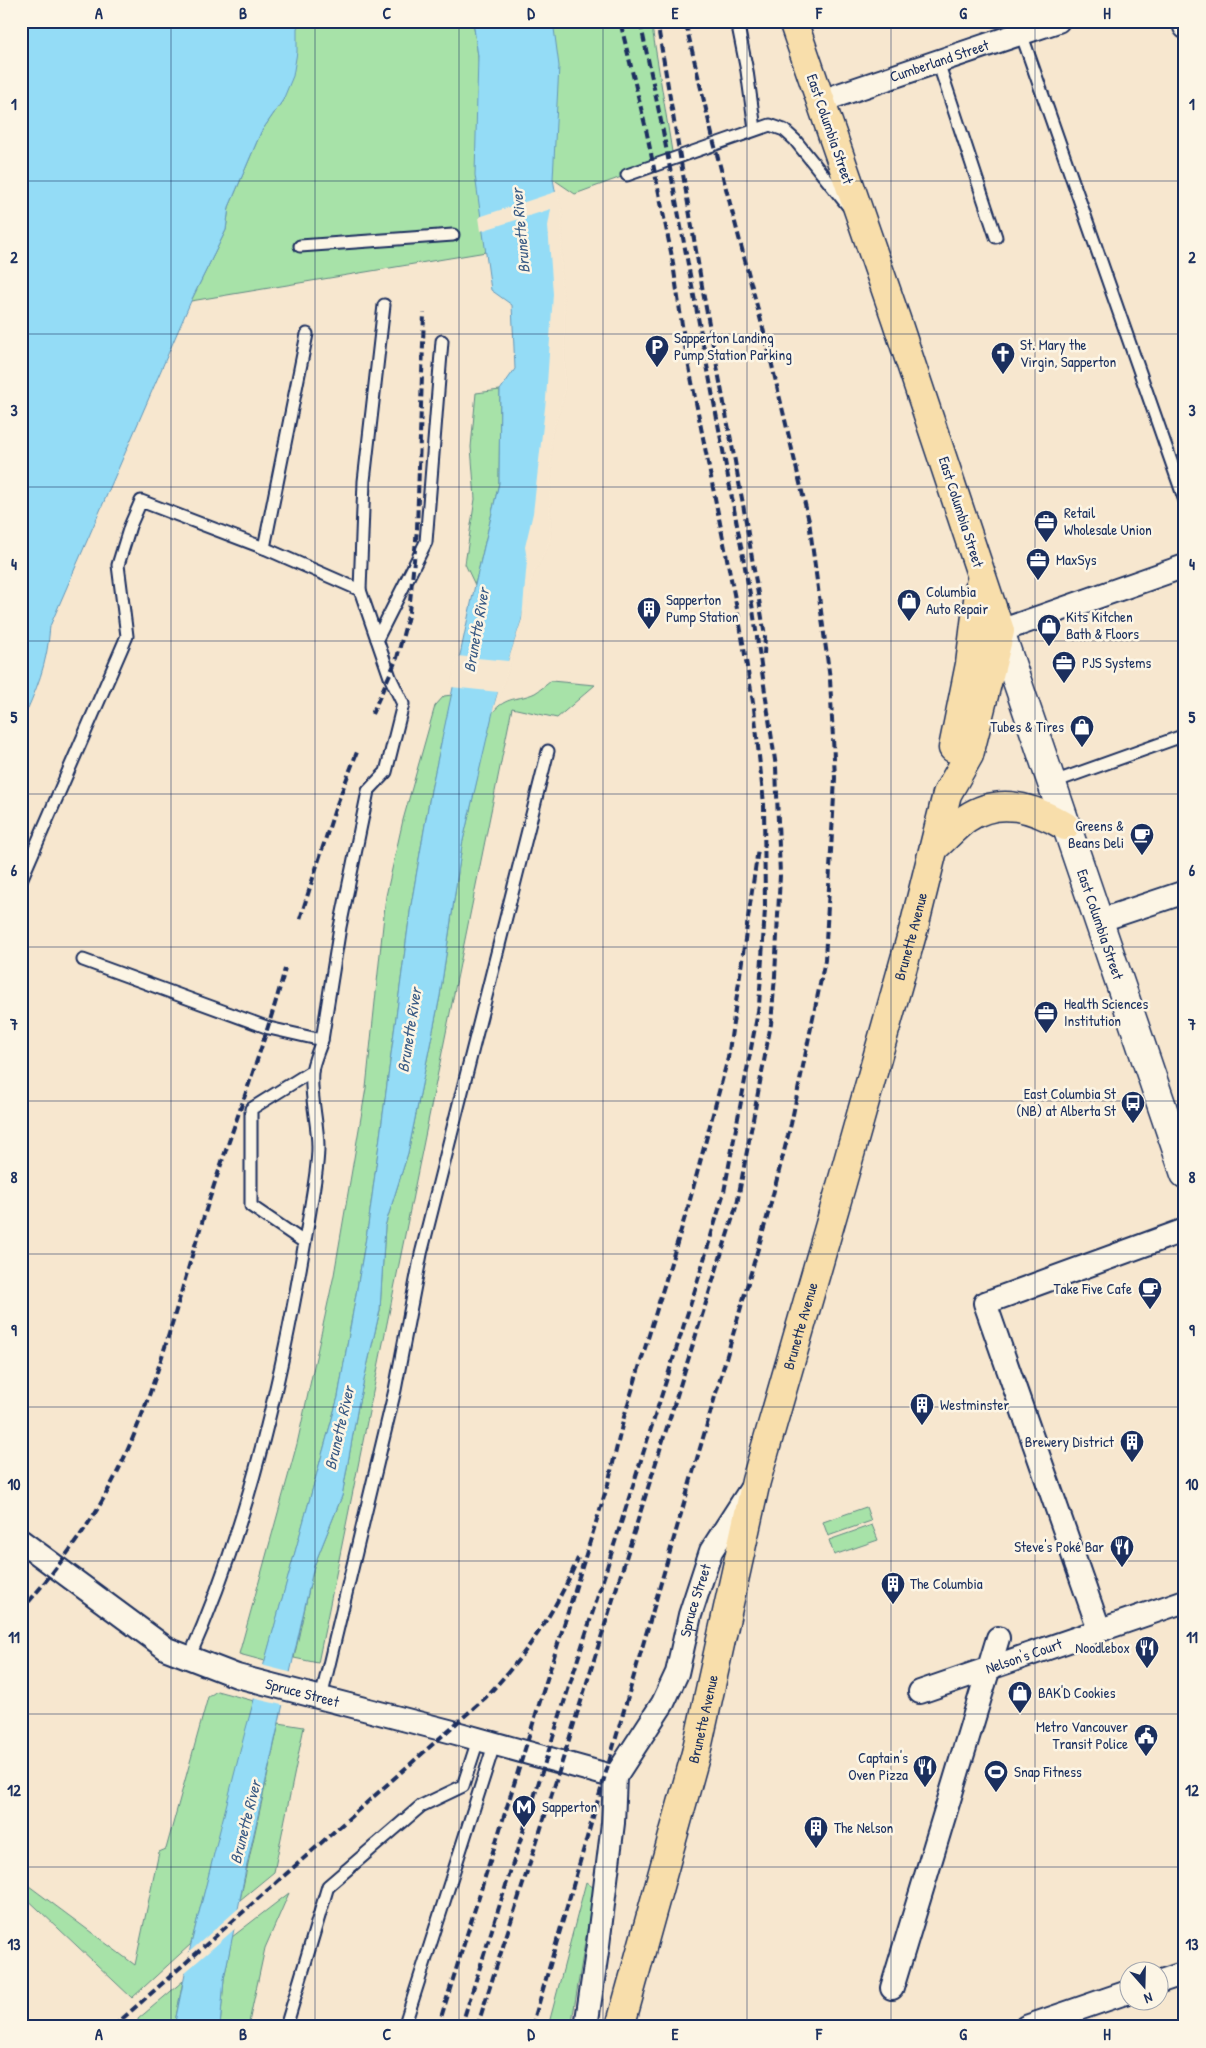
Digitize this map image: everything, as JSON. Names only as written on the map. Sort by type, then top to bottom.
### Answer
[{"type":"main road","name":"East Columbia Street","points":[[793,21],[1000,631]]},
{"type":"main road","points":[[947,794],[953,742],[970,664],[981,572]]},
{"type":"main road","name":"Brunette Avenue","points":[[620,2027],[696,1753],[756,1482],[841,1186],[935,847],[947,794],[969,755],[1000,631]]},
{"type":"main road","points":[[935,847],[968,818],[985,809],[1006,806],[1023,808],[1042,813],[1065,826]]},
{"type":"street","name":"Cumberland Street","points":[[821,101],[1058,21]]},
{"type":"street","points":[[1183,21],[1185,27]]},
{"type":"street","points":[[1000,631],[1185,566]]},
{"type":"street","name":"East Columbia Street","points":[[1000,631],[1050,783],[1185,1174]]},
{"type":"street","points":[[1098,921],[1185,892]]},
{"type":"street","points":[[1099,1630],[985,1303],[1185,1230]]},
{"type":"street","name":"Spruce Street","points":[[21,1541],[167,1649],[188,1658],[237,1676],[449,1731],[615,1777],[664,1703],[677,1673],[690,1615],[711,1551],[756,1482]]},
{"type":"street","name":"Nelson's Court","points":[[920,1692],[1185,1601]]},
{"type":"street","points":[[892,1988],[998,1638]]},
{"type":"street","points":[[586,2027],[613,1822],[615,1777]]},
{"type":"street","points":[[1168,1979],[1185,1973]]},
{"type":"street","points":[[1026,2027],[1118,1995]]},
{"type":"lane","points":[[737,21],[747,71],[755,129]]},
{"type":"lane","points":[[1021,34],[1185,502]]},
{"type":"lane","points":[[938,62],[996,237]]},
{"type":"lane","points":[[627,174],[770,125],[784,130],[795,140],[810,161],[863,224]]},
{"type":"lane","points":[[300,246],[453,235]]},
{"type":"lane","points":[[188,1658],[210,1610],[231,1549],[262,1441],[284,1351],[304,1242],[318,1149],[312,1071],[322,1040],[340,928],[368,791],[386,772],[403,704],[390,677],[360,590],[364,481],[384,305]]},
{"type":"lane","points":[[264,548],[308,334]]},
{"type":"lane","points":[[377,639],[426,542],[442,340]]},
{"type":"lane","points":[[21,880],[127,636],[118,565],[130,526],[141,501],[264,548],[360,590]]},
{"type":"lane","points":[[1050,783],[1185,735]]},
{"type":"lane","points":[[321,1698],[395,1390],[421,1254],[548,751]]},
{"type":"lane","points":[[83,960],[269,1028],[322,1040]]},
{"type":"lane","points":[[304,1242],[252,1206],[251,1109],[312,1071]]},
{"type":"lane","points":[[286,2027],[328,1886],[421,1806],[462,1786],[486,1742]]},
{"type":"lane","points":[[404,2027],[486,1742]]},
{"type":"green space","points":[[296,21],[473,21],[478,56],[486,252],[191,301],[226,230],[229,207],[261,132],[283,100]]},
{"type":"green space","points":[[521,21],[651,21],[673,158],[575,194],[553,179],[548,226]]},
{"type":"green space","points":[[500,390],[499,483],[475,585],[465,564],[475,499],[471,447],[476,393]]},
{"type":"green space","points":[[551,681],[595,685],[557,718],[512,708],[318,1663],[294,1658],[314,1566],[342,1496],[358,1406],[380,1310],[385,1226],[408,1153],[440,996],[462,845],[492,713],[503,703],[535,693]]},
{"type":"green space","points":[[452,695],[431,790],[411,905],[368,1226],[338,1397],[265,1661],[239,1654],[297,1444],[334,1275],[366,1088],[386,896],[403,820],[435,706],[444,696]]},
{"type":"green space","points":[[866,1507],[871,1521],[828,1536],[823,1522]]},
{"type":"green space","points":[[872,1525],[878,1540],[834,1555],[829,1540]]},
{"type":"green space","points":[[217,1691],[254,1701],[191,1944],[132,1998],[21,1893],[21,1880],[135,1965],[159,1852],[166,1849],[208,1697]]},
{"type":"green space","points":[[279,1723],[304,1727],[274,1872],[240,1900]]},
{"type":"green space","points":[[586,1882],[594,1888],[571,2027],[548,2027]]},
{"type":"green space","points":[[289,1893],[265,1948],[248,2027],[220,2027],[224,1979],[232,1937]]},
{"type":"green space","points":[[183,1981],[174,2027],[139,2027],[138,2019]]},
{"type":"water","points":[[21,21],[302,21],[297,28],[297,52],[293,76],[283,100],[261,132],[229,207],[226,230],[191,301],[50,626],[49,640],[40,676],[21,724]]},
{"type":"water","name":"Brunette River","points":[[473,21],[553,21],[559,66],[553,179],[560,217],[550,433],[530,574],[522,619],[496,699],[462,845],[440,996],[408,1153],[385,1226],[380,1310],[358,1406],[342,1496],[314,1566],[246,1869],[224,1979],[220,2027],[174,2027],[191,1944],[245,1732],[338,1397],[368,1226],[411,905],[431,790],[499,483],[500,390],[515,369],[512,305],[491,290],[475,175],[478,56]]},
{"type":"pier","points":[[558,191],[563,217],[561,278],[565,314],[565,393],[552,433],[550,542],[533,575],[524,620],[496,708],[492,713],[498,692],[451,687],[457,656],[508,661],[522,619],[527,560],[525,547],[533,513],[546,399],[553,294],[548,226],[551,209],[481,231],[479,217]]},
{"type":"pier","points":[[261,1665],[293,1673],[286,1706],[252,1698]]},
{"type":"pier","points":[[241,1906],[237,1927],[182,1975],[187,1954]]},
{"type":"railway","points":[[461,2027],[695,1290],[724,1192],[759,1006],[765,909],[764,804],[754,708],[739,619],[686,352],[672,257],[646,129],[620,21]]},
{"type":"railway","points":[[477,2027],[737,1204],[771,1024],[775,976],[780,875],[776,767],[753,610],[662,126],[640,21]]},
{"type":"railway","points":[[657,21],[703,292],[743,504],[765,636],[764,654]]},
{"type":"railway","points":[[532,2027],[768,1214],[791,1124],[825,960],[835,778],[830,679],[809,521],[766,340],[714,143],[685,21]]},
{"type":"railway","points":[[372,714],[397,658],[409,612],[417,529],[424,313]]},
{"type":"railway","points":[[300,919],[334,812],[357,752]]},
{"type":"railway","points":[[438,2027],[608,1484],[624,1417],[688,1207],[728,1058],[758,849]]},
{"type":"railway","points":[[21,1611],[81,1535],[117,1474],[133,1438],[160,1364],[205,1213],[267,1030],[285,969]]},
{"type":"railway","points":[[113,2027],[485,1698],[513,1666],[538,1632],[560,1597],[578,1558]]},
{"type":"place","name":"Sapperton Landing Pump Station Parking","points":[[657,368]]},
{"type":"place","name":"St. Mary the Virgin, Sapperton","points":[[1003,375]]},
{"type":"place","name":"Retail Wholesale Union","points":[[1046,543]]},
{"type":"place","name":"MaxSys","points":[[1038,581]]},
{"type":"place","name":"Columbia Auto Repair","points":[[909,622]]},
{"type":"place","name":"Sapperton Pump Station","points":[[649,630]]},
{"type":"place","name":"Kits Kitchen Bath & Floors","points":[[1049,647]]},
{"type":"place","name":"PJS Systems","points":[[1064,684]]},
{"type":"place","name":"Tubes & Tires","points":[[1082,748]]},
{"type":"place","name":"Greens & Beans Deli","points":[[1142,856]]},
{"type":"place","name":"Health Sciences Institution","points":[[1046,1034]]},
{"type":"place","name":"East Columbia St (NB) at Alberta St","points":[[1133,1124]]},
{"type":"place","name":"Take Five Cafe","points":[[1150,1310]]},
{"type":"place","name":"Westminster","points":[[922,1426]]},
{"type":"place","name":"Brewery District","points":[[1132,1463]]},
{"type":"place","name":"Steve's Poké Bar","points":[[1122,1568]]},
{"type":"place","name":"The Columbia","points":[[893,1605]]},
{"type":"place","name":"Noodlebox","points":[[1147,1669]]},
{"type":"place","name":"BAK'D Cookies","points":[[1020,1714]]},
{"type":"place","name":"Metro Vancouver Transit Police","points":[[1146,1757]]},
{"type":"place","name":"Captain's Oven Pizza","points":[[925,1788]]},
{"type":"place","name":"Snap Fitness","points":[[996,1793]]},
{"type":"place","name":"Sapperton","points":[[524,1828]]},
{"type":"place","name":"The Nelson","points":[[816,1849]]}]
